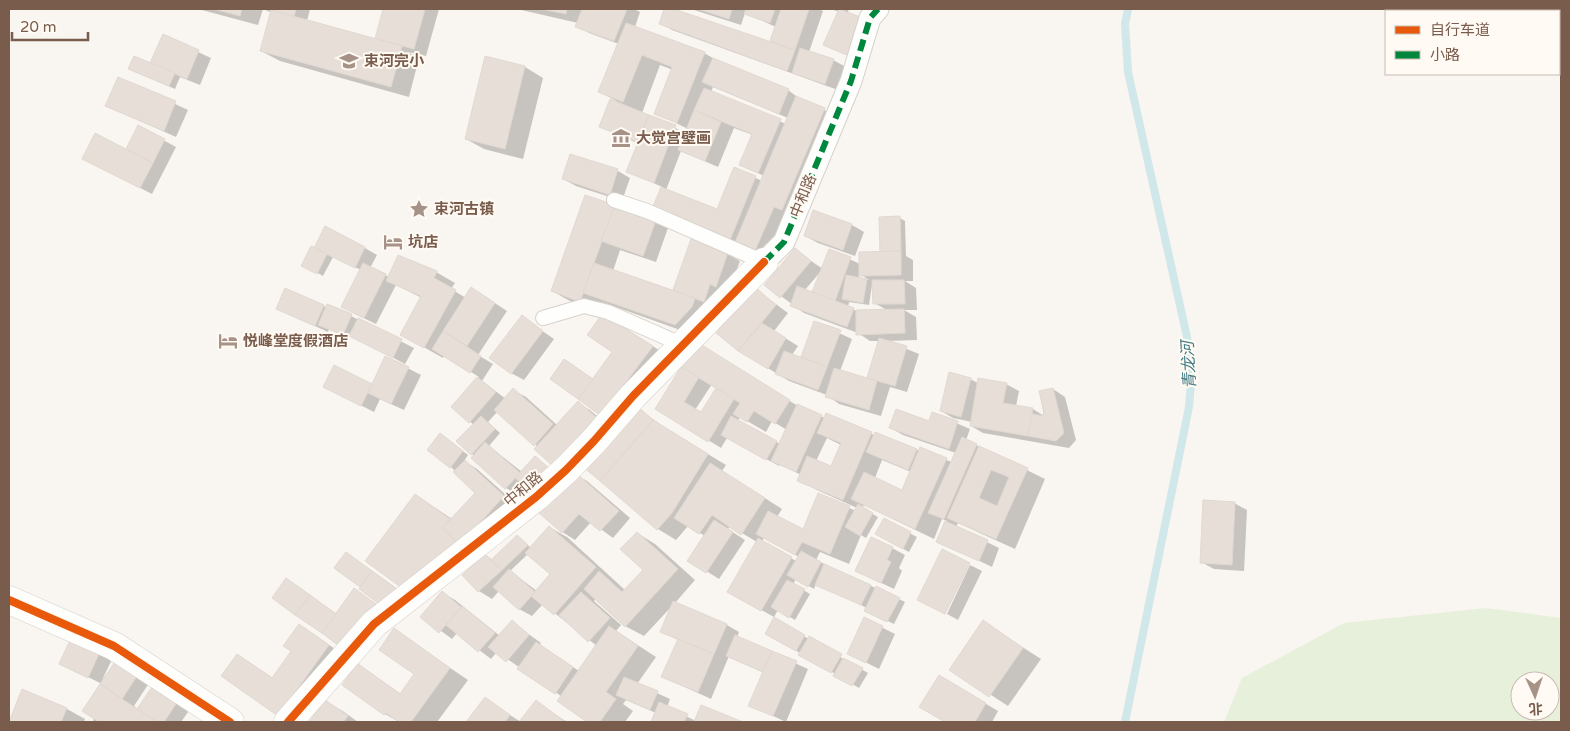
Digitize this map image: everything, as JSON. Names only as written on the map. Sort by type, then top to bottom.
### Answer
[{"type":"street","name":"中和路","points":[[288,722],[374,624],[536,497],[566,470],[683,345],[784,242],[851,81],[870,18],[878,9]]},
{"type":"street","points":[[9,600],[114,646],[230,722]]},
{"type":"lane","points":[[614,200],[647,212],[764,262]]},
{"type":"lane","points":[[543,318],[584,306],[608,312],[683,345]]},
{"type":"green space","points":[[1486,608],[1561,618],[1561,722],[1224,722],[1242,678],[1344,623]]},
{"type":"building","points":[[214,9],[242,9],[240,16]]},
{"type":"building","points":[[266,9],[296,9],[294,16]]},
{"type":"building","points":[[383,9],[425,9],[414,49],[375,39]]},
{"type":"building","points":[[541,9],[567,9],[566,14]]},
{"type":"building","points":[[582,9],[627,9],[614,41],[575,27]]},
{"type":"building","points":[[664,9],[674,9],[795,50],[787,71],[659,24]]},
{"type":"building","points":[[698,9],[732,9],[729,19]]},
{"type":"building","points":[[746,9],[775,9],[770,23],[744,14]]},
{"type":"building","points":[[781,9],[809,9],[795,50],[770,41]]},
{"type":"building","points":[[839,9],[866,19],[849,56],[823,45]]},
{"type":"building","points":[[271,10],[402,46],[391,87],[260,51]]},
{"type":"building","points":[[626,23],[705,52],[677,123],[654,114],[672,67],[642,55],[623,102],[598,92]]},
{"type":"building","points":[[163,34],[199,50],[187,79],[150,63]]},
{"type":"building","points":[[800,48],[834,59],[825,84],[792,73]]},
{"type":"building","points":[[134,56],[175,73],[169,86],[128,69]]},
{"type":"building","points":[[485,56],[525,66],[505,149],[465,139]]},
{"type":"building","points":[[713,58],[789,89],[779,114],[702,82]]},
{"type":"building","points":[[118,77],[176,101],[164,131],[105,106]]},
{"type":"building","points":[[704,88],[781,119],[758,173],[739,165],[752,134],[694,110]]},
{"type":"building","points":[[796,96],[825,108],[782,210],[774,207],[754,253],[734,245]]},
{"type":"building","points":[[610,99],[649,115],[638,142],[599,127]]},
{"type":"building","points":[[694,110],[721,122],[705,161],[678,150]]},
{"type":"building","points":[[649,115],[676,125],[654,183],[626,172]]},
{"type":"building","points":[[138,125],[165,139],[153,163],[126,149]]},
{"type":"building","points":[[95,133],[153,163],[140,188],[82,159]]},
{"type":"building","points":[[570,154],[618,169],[610,195],[562,179]]},
{"type":"building","points":[[734,167],[756,176],[730,240],[652,209],[661,187],[717,209]]},
{"type":"building","points":[[585,195],[615,205],[580,302],[551,291]]},
{"type":"building","points":[[615,205],[656,220],[643,256],[601,241]]},
{"type":"building","points":[[813,210],[852,224],[843,250],[804,236]]},
{"type":"building","points":[[900,216],[901,251],[880,252],[879,217]]},
{"type":"building","points":[[325,226],[365,247],[355,268],[314,248]]},
{"type":"building","points":[[691,239],[728,252],[716,287],[710,284],[704,302],[673,290]]},
{"type":"building","points":[[311,246],[327,254],[317,274],[301,266]]},
{"type":"building","points":[[795,248],[811,261],[780,298],[764,285]]},
{"type":"building","points":[[829,249],[851,257],[835,301],[812,292]]},
{"type":"building","points":[[901,251],[901,275],[859,276],[859,252]]},
{"type":"building","points":[[398,255],[437,271],[434,278],[456,290],[424,348],[400,335],[421,296],[386,281]]},
{"type":"building","points":[[363,263],[386,274],[364,318],[341,307]]},
{"type":"building","points":[[594,263],[695,298],[692,307],[675,325],[583,293]]},
{"type":"building","points":[[846,275],[867,279],[863,303],[842,299]]},
{"type":"building","points":[[872,280],[904,280],[905,304],[873,304]]},
{"type":"building","points":[[797,286],[854,308],[847,327],[790,306]]},
{"type":"building","points":[[471,287],[495,303],[467,346],[443,331]]},
{"type":"building","points":[[755,287],[776,305],[738,351],[716,333]]},
{"type":"building","points":[[285,288],[324,305],[315,326],[276,309]]},
{"type":"building","points":[[327,304],[352,314],[343,335],[318,325]]},
{"type":"building","points":[[904,309],[905,333],[856,335],[856,310]]},
{"type":"building","points":[[602,314],[653,346],[601,416],[578,399],[612,352],[587,335]]},
{"type":"building","points":[[522,315],[543,331],[511,374],[489,358]]},
{"type":"building","points":[[358,318],[402,339],[393,358],[349,336]]},
{"type":"building","points":[[814,321],[841,330],[827,367],[801,357]]},
{"type":"building","points":[[762,323],[786,338],[768,369],[738,351]]},
{"type":"building","points":[[443,331],[481,356],[470,373],[432,349]]},
{"type":"building","points":[[879,338],[907,346],[895,386],[867,378]]},
{"type":"building","points":[[697,342],[790,400],[775,424],[754,411],[747,422],[733,414],[740,403],[681,367]]},
{"type":"building","points":[[784,351],[827,367],[818,390],[775,374]]},
{"type":"building","points":[[385,356],[409,367],[391,404],[368,393]]},
{"type":"building","points":[[564,359],[593,379],[578,399],[550,379]]},
{"type":"building","points":[[334,365],[372,384],[361,406],[323,387]]},
{"type":"building","points":[[681,367],[699,377],[684,402],[701,412],[716,388],[734,399],[708,442],[655,409]]},
{"type":"building","points":[[834,368],[877,381],[869,410],[825,397]]},
{"type":"building","points":[[949,372],[971,378],[961,417],[940,411]]},
{"type":"building","points":[[477,377],[496,392],[469,423],[451,407]]},
{"type":"building","points":[[978,378],[1007,383],[1003,403],[1033,408],[1028,436],[970,426]]},
{"type":"building","points":[[513,388],[553,424],[534,446],[494,410]]},
{"type":"building","points":[[1053,388],[1064,433],[1056,441],[1028,436],[1032,414],[1043,416],[1044,412],[1039,391]]},
{"type":"building","points":[[578,401],[597,418],[553,466],[534,449]]},
{"type":"building","points":[[635,404],[653,420],[600,481],[582,466]]},
{"type":"building","points":[[797,404],[822,415],[796,472],[771,461]]},
{"type":"building","points":[[896,409],[929,421],[932,412],[958,421],[949,449],[889,428]]},
{"type":"building","points":[[826,413],[872,432],[843,500],[797,481],[807,456],[831,466],[841,443],[817,433]]},
{"type":"building","points":[[481,416],[495,429],[471,455],[456,441]]},
{"type":"building","points":[[731,416],[777,441],[766,460],[721,435]]},
{"type":"building","points":[[653,420],[708,454],[672,513],[657,530],[600,481]]},
{"type":"building","points":[[875,432],[917,449],[908,470],[866,452]]},
{"type":"building","points":[[440,433],[463,451],[450,468],[427,450]]},
{"type":"building","points":[[962,437],[977,444],[944,519],[928,513]]},
{"type":"building","points":[[485,442],[520,473],[505,489],[471,458]]},
{"type":"building","points":[[979,446],[1028,468],[996,539],[947,518]],"holes":[[[991,470],[1009,477],[997,506],[979,498]]]},
{"type":"building","points":[[920,447],[947,458],[915,529],[851,499],[864,472],[902,490]]},
{"type":"building","points":[[535,456],[550,469],[530,490],[515,478]]},
{"type":"building","points":[[465,460],[504,496],[460,545],[442,528],[475,493],[453,472]]},
{"type":"building","points":[[710,463],[765,498],[741,535],[712,515],[699,534],[674,518]]},
{"type":"building","points":[[575,472],[619,511],[600,531],[579,514],[562,533],[539,513]]},
{"type":"building","points":[[818,493],[850,506],[830,554],[802,542],[795,555],[756,534],[768,511],[803,529]]},
{"type":"building","points":[[415,494],[450,519],[442,528],[460,545],[406,591],[365,561]]},
{"type":"building","points":[[1203,500],[1235,502],[1232,565],[1200,563]]},
{"type":"building","points":[[858,504],[873,513],[860,536],[845,527]]},
{"type":"building","points":[[884,518],[911,532],[903,549],[875,534]]},
{"type":"building","points":[[714,520],[733,532],[706,573],[687,561]]},
{"type":"building","points":[[945,521],[988,540],[979,561],[936,542]]},
{"type":"building","points":[[549,526],[596,567],[554,615],[531,596],[550,574],[525,553]]},
{"type":"building","points":[[637,532],[678,569],[625,627],[584,589],[599,571],[622,592],[643,570],[620,549]]},
{"type":"building","points":[[517,535],[528,545],[502,570],[491,560]]},
{"type":"building","points":[[871,537],[893,547],[887,560],[891,562],[881,583],[855,571]]},
{"type":"building","points":[[758,538],[792,557],[761,611],[727,592]]},
{"type":"building","points":[[942,549],[970,563],[945,614],[917,600]]},
{"type":"building","points":[[801,551],[821,562],[808,587],[787,575]]},
{"type":"building","points":[[346,552],[372,571],[360,587],[334,568]]},
{"type":"building","points":[[485,554],[502,570],[478,592],[462,575]]},
{"type":"building","points":[[824,564],[871,585],[861,605],[815,585]]},
{"type":"building","points":[[509,569],[535,592],[519,610],[493,587]]},
{"type":"building","points":[[372,571],[399,591],[386,609],[359,589]]},
{"type":"building","points":[[286,578],[310,595],[295,615],[272,598]]},
{"type":"building","points":[[787,580],[805,589],[789,618],[771,607]]},
{"type":"building","points":[[876,586],[900,598],[887,622],[864,611]]},
{"type":"building","points":[[354,588],[376,604],[343,649],[322,633]]},
{"type":"building","points":[[442,591],[461,607],[439,633],[420,617]]},
{"type":"building","points":[[581,592],[610,618],[588,642],[559,615]]},
{"type":"building","points":[[310,595],[336,614],[322,633],[295,615]]},
{"type":"building","points":[[673,601],[727,624],[714,654],[660,632]]},
{"type":"building","points":[[462,606],[495,633],[478,652],[446,625]]},
{"type":"building","points":[[774,617],[805,635],[796,651],[765,634]]},
{"type":"building","points":[[864,617],[883,626],[866,663],[847,654]]},
{"type":"building","points":[[512,620],[529,635],[506,662],[488,647]]},
{"type":"building","points":[[983,620],[1023,648],[989,697],[949,670]]},
{"type":"building","points":[[78,623],[107,636],[88,678],[59,664]]},
{"type":"building","points":[[299,624],[329,645],[278,716],[221,676],[237,654],[272,678],[291,651],[283,646]]},
{"type":"building","points":[[609,626],[638,646],[606,692],[616,699],[600,722],[587,722],[557,701]]},
{"type":"building","points":[[394,628],[450,668],[411,722],[399,722],[386,713],[384,715],[342,685],[357,663],[400,694],[414,674],[379,650]]},
{"type":"building","points":[[735,635],[772,651],[763,672],[726,656]]},
{"type":"building","points":[[809,636],[842,654],[831,673],[798,655]]},
{"type":"building","points":[[678,639],[714,654],[698,692],[661,677]]},
{"type":"building","points":[[536,642],[573,667],[555,694],[517,669]]},
{"type":"building","points":[[128,643],[149,658],[122,699],[100,684]]},
{"type":"building","points":[[772,651],[797,661],[773,716],[748,706]]},
{"type":"building","points":[[843,658],[863,668],[852,686],[833,676]]},
{"type":"building","points":[[165,668],[189,684],[164,722],[157,722],[137,709]]},
{"type":"building","points":[[939,675],[986,703],[975,722],[945,722],[919,707]]},
{"type":"building","points":[[624,677],[658,691],[650,710],[616,695]]},
{"type":"building","points":[[100,684],[157,722],[99,722],[82,711]]},
{"type":"building","points":[[22,689],[67,708],[61,722],[9,722]]},
{"type":"building","points":[[485,697],[510,715],[505,722],[466,722]]},
{"type":"building","points":[[325,700],[348,716],[343,722],[309,722]]},
{"type":"building","points":[[536,700],[565,722],[519,722]]},
{"type":"building","points":[[659,702],[688,714],[684,722],[651,722]]},
{"type":"building","points":[[701,705],[743,722],[694,722]]},
{"type":"waterway","name":"青龙河","points":[[1125,722],[1189,407],[1191,383],[1187,337],[1128,72],[1125,24],[1128,9]]},
{"type":"marked path","points":[[764,262],[784,242],[851,81],[870,18],[878,9]]},
{"type":"cycle path","points":[[288,722],[374,624],[536,497],[566,470],[633,396],[764,262]]},
{"type":"cycle path","points":[[9,600],[114,646],[230,722]]},
{"type":"place","name":"束河完小","points":[[349,61]]},
{"type":"place","name":"大觉宫壁画","points":[[621,138]]},
{"type":"place","name":"束河古镇","points":[[419,209]]},
{"type":"place","name":"坑店","points":[[393,242]]},
{"type":"place","name":"悦峰堂度假酒店","points":[[228,341]]}]
